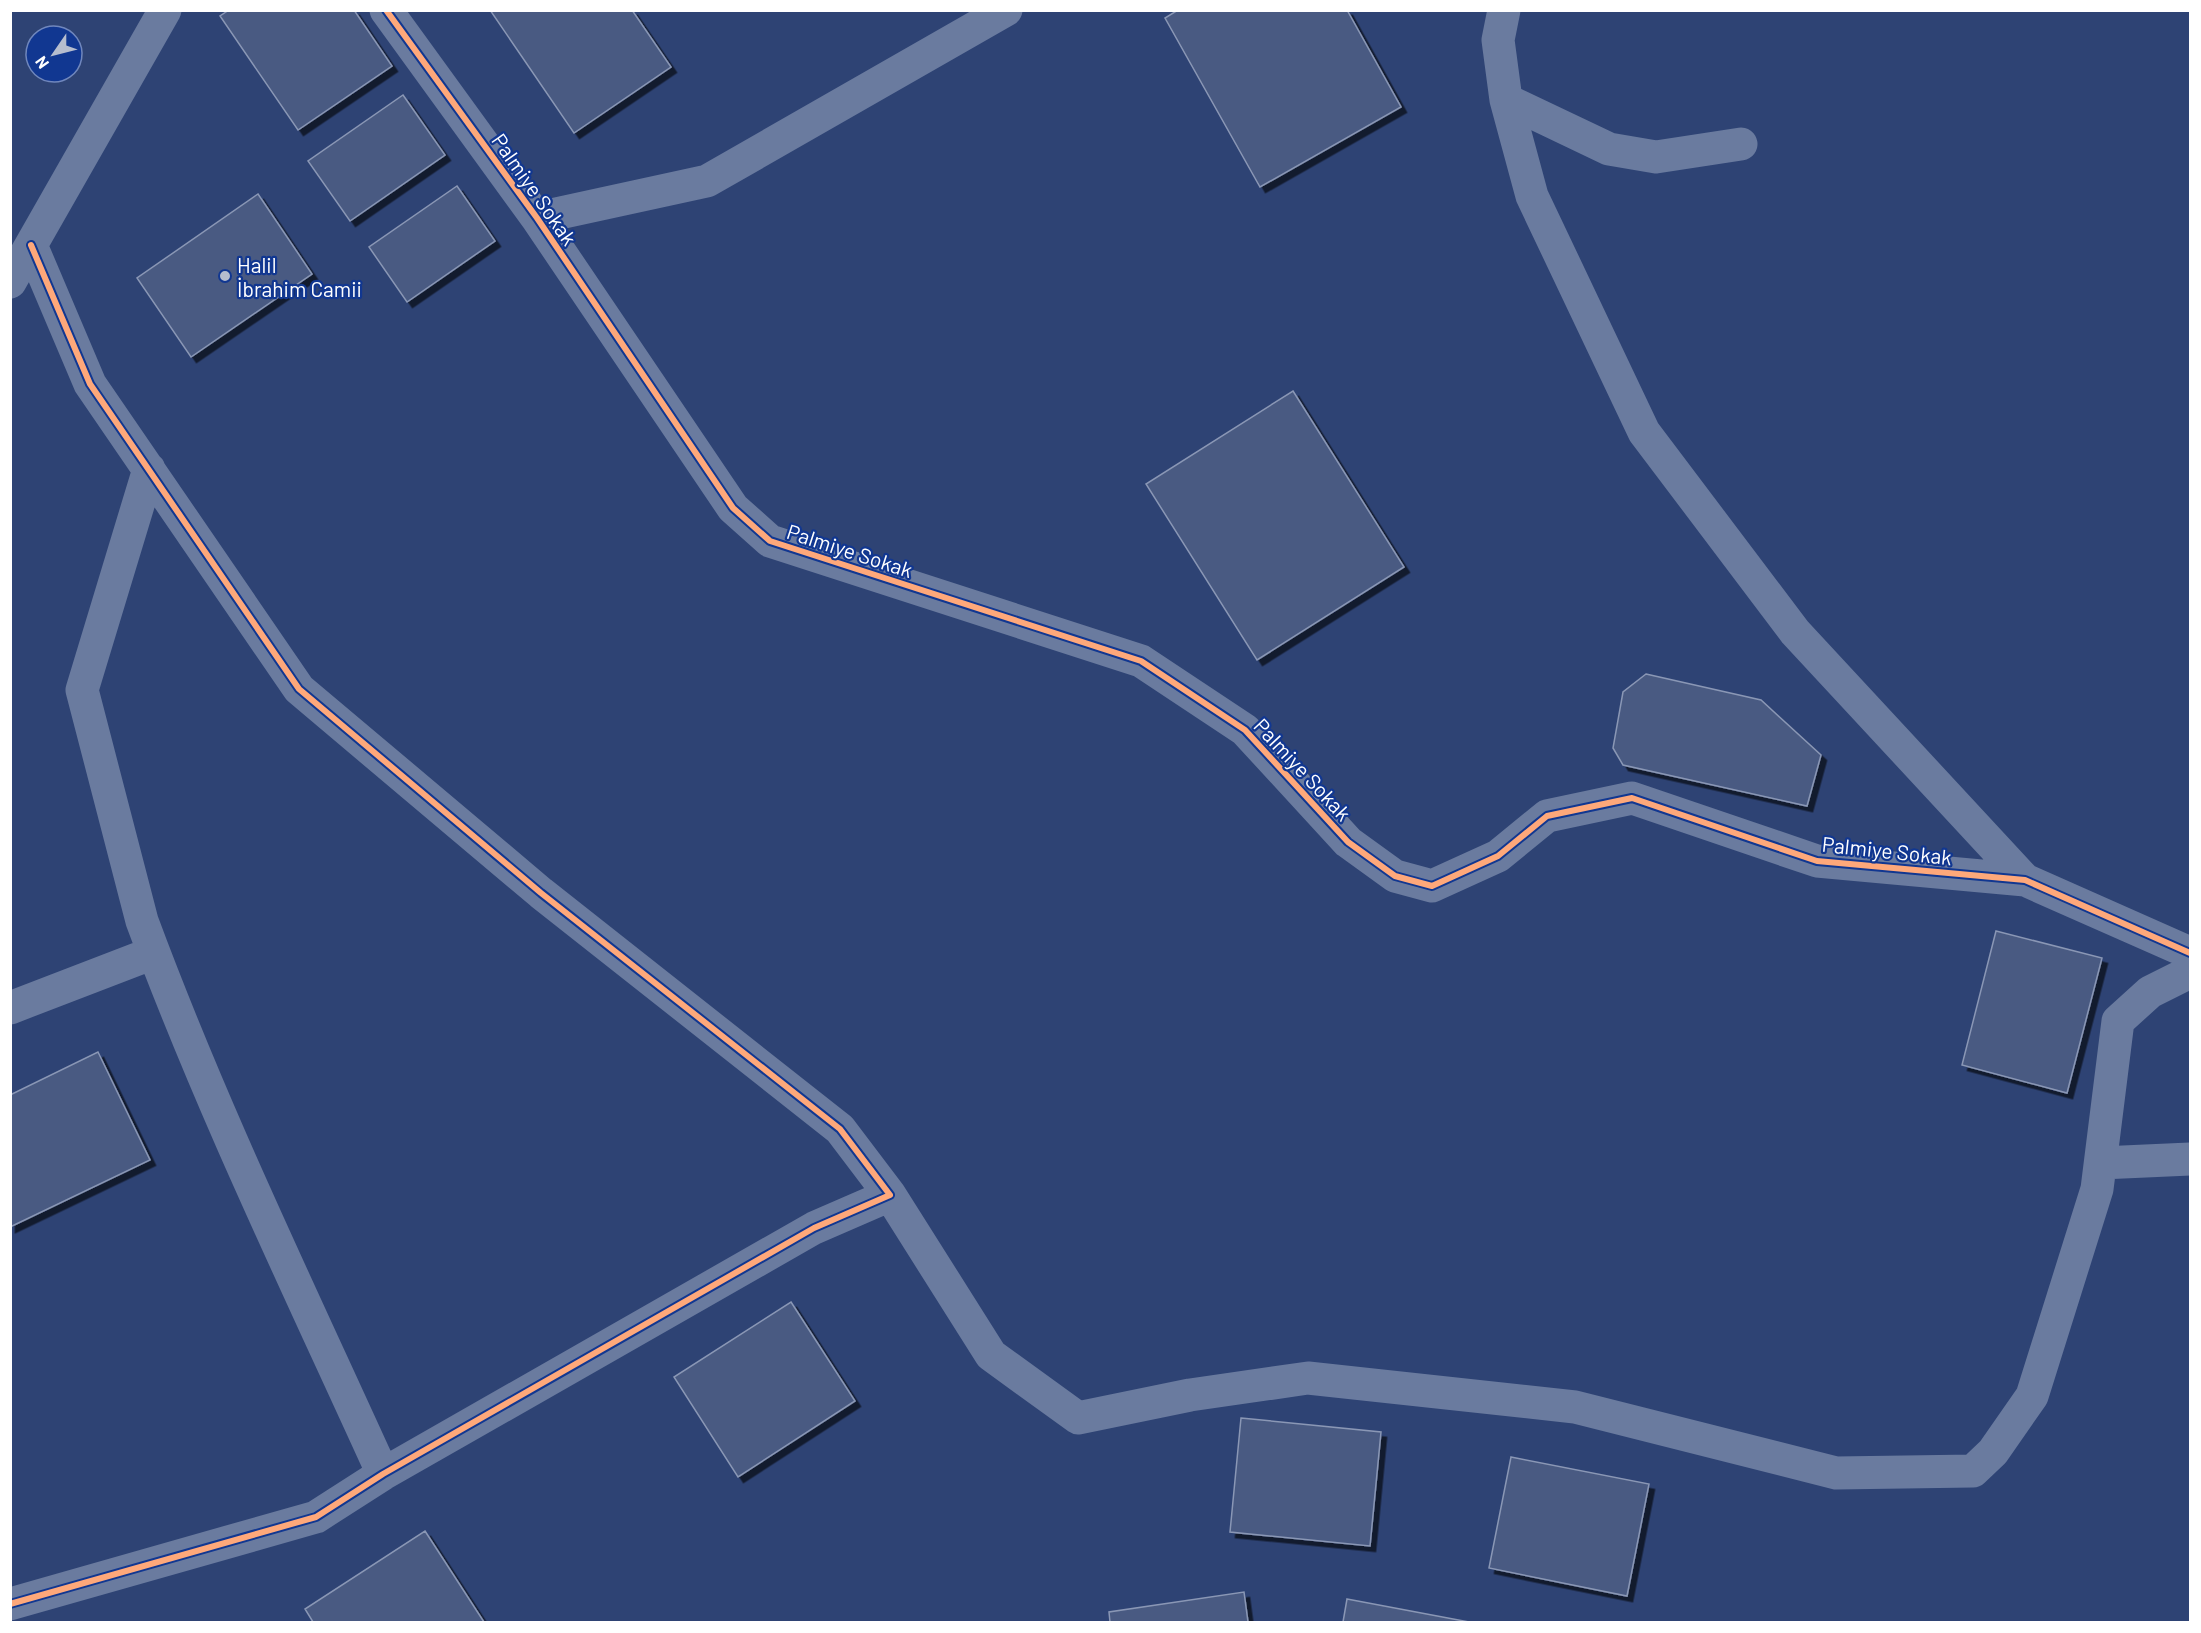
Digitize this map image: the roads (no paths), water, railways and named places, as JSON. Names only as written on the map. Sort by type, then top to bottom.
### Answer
[{"type":"street","points":[[10,282],[165,10]]},
{"type":"street","name":"Palmiye Sokak","points":[[386,10],[537,218],[733,508],[770,541],[1141,661],[1245,730],[1348,842],[1395,876],[1432,886],[1498,856],[1547,816],[1632,798],[1817,861],[2025,880],[2190,953]]},
{"type":"street","points":[[537,218],[707,181],[1006,10]]},
{"type":"street","points":[[1503,10],[1498,40],[1506,100],[1532,196],[1644,432],[1795,632],[2025,880]]},
{"type":"street","points":[[1506,100],[1609,148],[1656,157],[1741,144]]},
{"type":"street","points":[[31,245],[90,384],[299,689],[541,893],[840,1129],[890,1195],[991,1355],[1078,1418],[1190,1395],[1308,1378],[1575,1407],[1836,1473],[1973,1471],[1993,1452],[2032,1396],[2097,1189],[2118,1021],[2150,992],[2190,972]]},
{"type":"street","points":[[149,468],[82,690],[141,921],[153,953],[192,1054],[383,1474]]},
{"type":"street","points":[[10,1008],[153,953]]},
{"type":"street","points":[[2101,1163],[2190,1159]]},
{"type":"street","points":[[10,1604],[316,1517],[383,1474],[814,1228],[890,1195]]},
{"type":"place","name":"Halil İbrahim Camii","points":[[225,276]]}]
